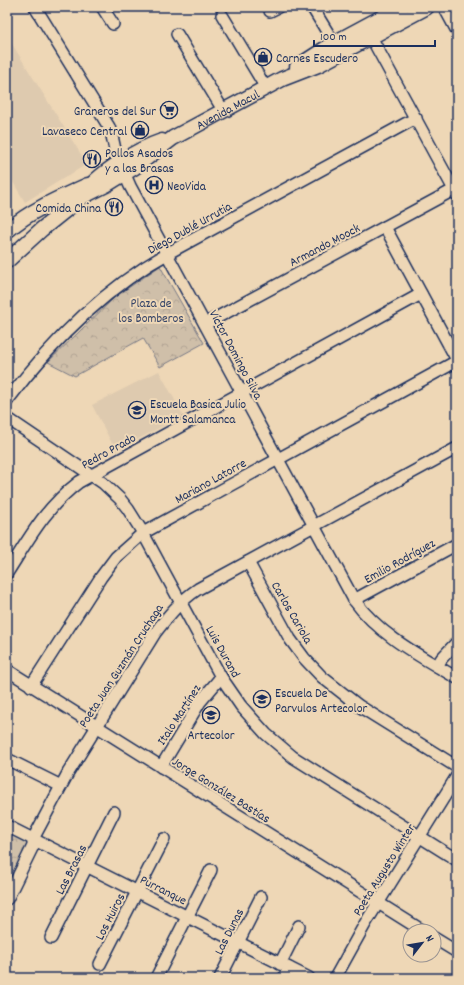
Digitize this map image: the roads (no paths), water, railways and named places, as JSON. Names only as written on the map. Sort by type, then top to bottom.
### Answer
[{"type":"main road","name":"Avenida Macul","points":[[7,261],[24,244],[82,197],[92,184],[123,168],[150,157],[173,138],[282,79],[334,43],[401,7]]},
{"type":"main road","name":"Avenida Macul","points":[[282,79],[318,65],[427,7]]},
{"type":"main road","name":"Avenida Macul","points":[[82,197],[102,188],[123,168]]},
{"type":"main road","points":[[24,244],[16,235],[7,231],[17,223],[64,196],[92,184]]},
{"type":"street","name":"Víctor Domingo Silva","points":[[35,7],[109,127],[114,150],[130,186],[354,600],[369,618],[384,632],[457,678]]},
{"type":"street","points":[[102,7],[113,24]]},
{"type":"street","points":[[312,7],[334,43]]},
{"type":"street","points":[[444,7],[457,31]]},
{"type":"street","points":[[222,15],[266,88]]},
{"type":"street","points":[[177,34],[223,110]]},
{"type":"street","points":[[371,37],[456,191]]},
{"type":"street","name":"Diego Dublé Urrutia","points":[[7,401],[40,359],[80,319],[128,279],[166,254],[416,118]]},
{"type":"street","name":"Armando Moock","points":[[205,324],[385,227],[456,191]]},
{"type":"street","points":[[385,227],[457,361]]},
{"type":"street","name":"Pedro Prado","points":[[7,573],[38,523],[51,507],[68,490],[91,474],[421,294]]},
{"type":"street","name":"Mariano Latorre","points":[[32,686],[105,572],[124,549],[143,533],[457,361]]},
{"type":"street","name":"Luis Durand","points":[[7,418],[91,474],[120,499],[143,533],[221,677],[250,718],[266,734],[282,749],[457,860]]},
{"type":"street","name":"Poeta Juan Guzmán Cruchaga","points":[[7,899],[33,846],[33,839],[61,786],[96,726],[155,633],[180,602],[198,589],[457,448]]},
{"type":"street","name":"Emilio Rodríguez","points":[[354,600],[457,544]]},
{"type":"street","name":"Carlos Cariola","points":[[248,562],[290,639],[304,658],[322,677],[359,706],[457,767]]},
{"type":"street","points":[[437,666],[442,658],[457,642]]},
{"type":"street","name":"Jorge González Bastías","points":[[7,670],[410,923]]},
{"type":"street","name":"Italo Martínez","points":[[161,767],[200,702],[221,677]]},
{"type":"street","points":[[7,759],[61,786]]},
{"type":"street","name":"Poeta Augusto Winter","points":[[335,978],[352,946],[457,776]]},
{"type":"street","name":"Las Brasas","points":[[51,938],[114,812]]},
{"type":"street","name":"Purranque","points":[[7,826],[238,942],[285,970],[309,978]]},
{"type":"street","name":"Los Huiros","points":[[100,964],[164,839]]},
{"type":"street","points":[[156,978],[212,870]]},
{"type":"street","name":"Las Dunas","points":[[220,978],[261,897]]},
{"type":"street","points":[[285,970],[299,926]]},
{"type":"street","points":[[442,943],[457,952]]},
{"type":"place","name":"Carnes Escudero","points":[[263,57]]},
{"type":"place","name":"Graneros del Sur","points":[[169,110]]},
{"type":"place","name":"Lavaseco Central","points":[[140,130]]},
{"type":"place","name":"Pollos Asados y a las Brasas","points":[[92,159]]},
{"type":"place","name":"NeoVida","points":[[154,185]]},
{"type":"place","name":"Comida China","points":[[114,207]]},
{"type":"place","name":"Escuela Basica Julio Montt Salamanca","points":[[137,410]]},
{"type":"place","name":"Escuela De Parvulos Artecolor","points":[[262,699]]},
{"type":"place","name":"Artecolor","points":[[211,715]]},
{"type":"park label","name":"Plaza de los Bomberos","points":[[151,310]]}]
